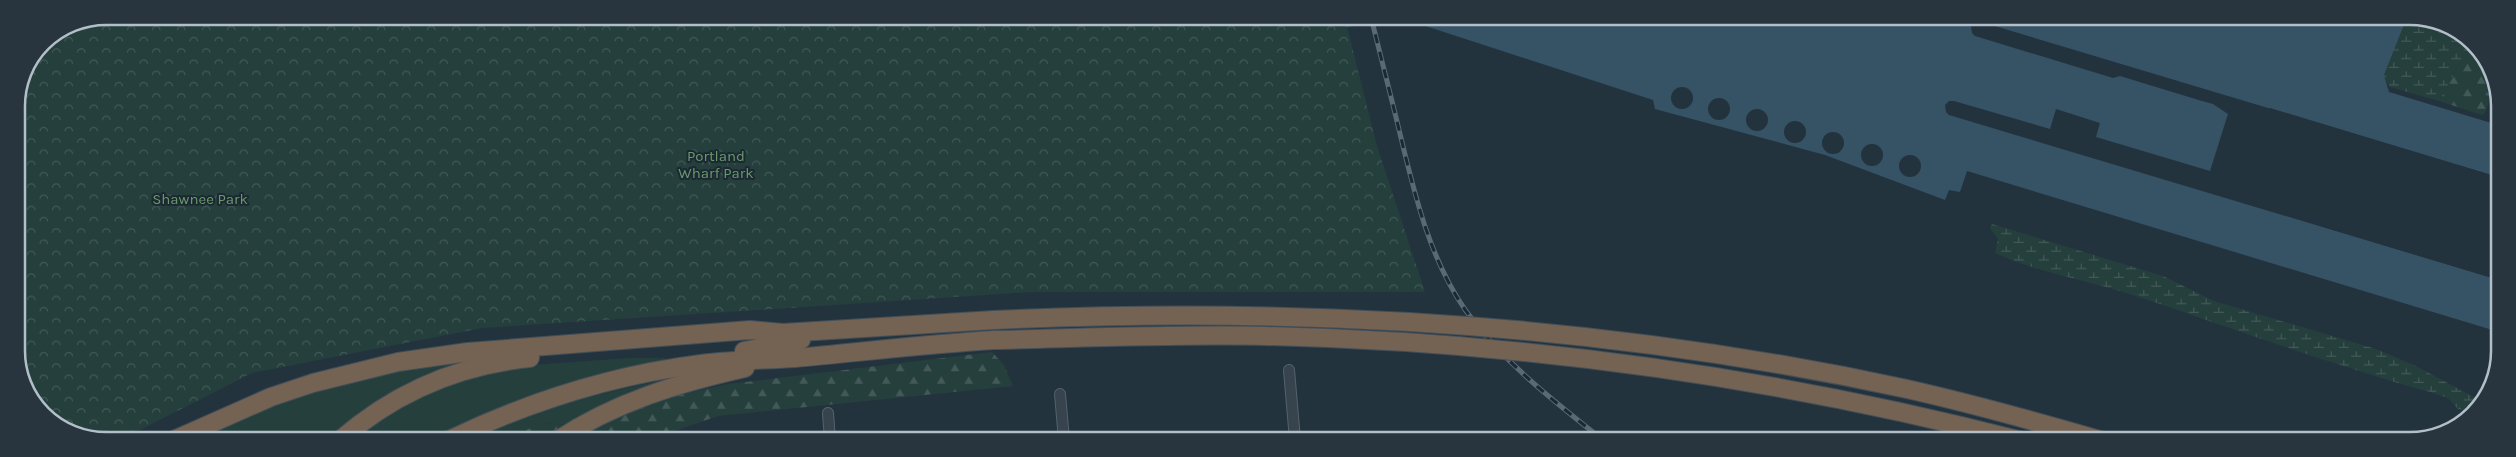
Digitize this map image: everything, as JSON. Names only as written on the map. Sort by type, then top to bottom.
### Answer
[{"type":"highway","points":[[192,432],[279,394],[313,383],[398,362],[468,352],[750,330],[783,333],[1107,315],[1218,315],[1407,321],[1602,339],[1765,362],[1904,389],[2069,432]]},
{"type":"highway","points":[[456,432],[530,400],[601,378],[866,328]]},
{"type":"highway","points":[[350,432],[378,411],[409,393],[442,378],[485,365],[534,358],[762,340],[783,333]]},
{"type":"highway","points":[[467,432],[518,410],[604,383],[698,364],[792,358],[994,340],[1264,336],[1513,352],[1655,369],[1790,390],[1985,432]]},
{"type":"highway","points":[[571,432],[594,418],[658,391],[707,377],[792,358]]},
{"type":"street","points":[[1289,370],[1294,432]]},
{"type":"street","points":[[1060,394],[1063,432]]},
{"type":"street","points":[[828,413],[829,432]]},
{"type":"green space","points":[[106,25],[1340,25],[1347,27],[1377,146],[1425,292],[1031,292],[482,328],[252,373],[136,432],[96,431],[70,424],[49,408],[31,382],[25,351],[25,106],[31,75],[39,61],[61,39],[75,31]]},
{"type":"green space","points":[[2352,25],[2410,25],[2436,29],[2455,39],[2469,51],[2462,59],[2439,101],[2390,87]]},
{"type":"green space","points":[[2469,51],[2480,66],[2487,80],[2490,98],[2485,113],[2482,115],[2439,101],[2462,59]]},
{"type":"green space","points":[[1992,224],[2163,276],[2214,301],[2376,349],[2416,366],[2475,398],[2464,411],[2458,409],[2448,398],[2430,392],[2318,358],[2133,295],[2029,266],[1995,253],[1998,239],[1990,228]]},
{"type":"green space","points":[[992,352],[1004,365],[1013,386],[718,416],[671,432],[585,432],[642,403],[728,384]]},
{"type":"green space","points":[[629,358],[665,358],[665,363],[468,423],[449,432],[363,432],[411,399],[443,385],[519,366]]},
{"type":"green space","points":[[468,360],[421,378],[378,401],[337,432],[208,432],[257,412],[326,389],[395,371]]},
{"type":"green space","points":[[678,376],[567,425],[542,423],[521,432],[489,432],[568,402]]},
{"type":"green space","points":[[542,423],[567,425],[556,432],[521,432]]},
{"type":"water","points":[[1340,25],[1363,25],[1347,27]]},
{"type":"water","points":[[1423,25],[2404,25],[2384,75],[2389,92],[2491,123],[2491,175],[2270,108],[2247,182],[2251,205],[2491,278],[2491,330],[1967,171],[1960,192],[1949,190],[1945,200],[1825,155],[1655,109],[1653,100]]},
{"type":"pier","points":[[1991,25],[2491,175],[2491,178],[2271,111],[2250,180],[2259,184],[2254,204],[2491,275],[2491,278],[1949,115],[1946,112],[1945,105],[1949,101],[1954,101],[2050,129],[2056,109],[2100,123],[2096,137],[2210,171],[2228,114],[2213,104],[2120,76],[2113,78],[1975,36],[1972,33],[1971,26]]},
{"type":"pier","points":[[1682,87],[1690,90],[1693,98],[1690,106],[1682,109],[1674,106],[1671,98],[1674,90]]},
{"type":"pier","points":[[1719,98],[1727,101],[1730,109],[1727,117],[1719,120],[1711,117],[1708,109],[1711,101]]},
{"type":"pier","points":[[1757,109],[1765,112],[1768,120],[1765,128],[1757,131],[1749,128],[1746,120],[1749,112]]},
{"type":"pier","points":[[1795,121],[1803,124],[1806,132],[1803,140],[1795,143],[1787,140],[1784,132],[1787,124]]},
{"type":"pier","points":[[1833,132],[1841,135],[1844,143],[1841,151],[1833,154],[1825,151],[1822,143],[1825,135]]},
{"type":"pier","points":[[1872,144],[1880,147],[1883,155],[1880,163],[1872,166],[1864,163],[1861,155],[1864,147]]},
{"type":"pier","points":[[1910,155],[1918,158],[1921,166],[1918,174],[1910,177],[1902,174],[1899,166],[1902,158]]},
{"type":"railway","points":[[1373,25],[1419,208],[1443,272],[1466,311],[1496,347],[1548,396],[1593,432]]},
{"type":"park label","name":"Portland Wharf Park","points":[[716,164]]},
{"type":"park label","name":"Shawnee Park","points":[[200,199]]}]
